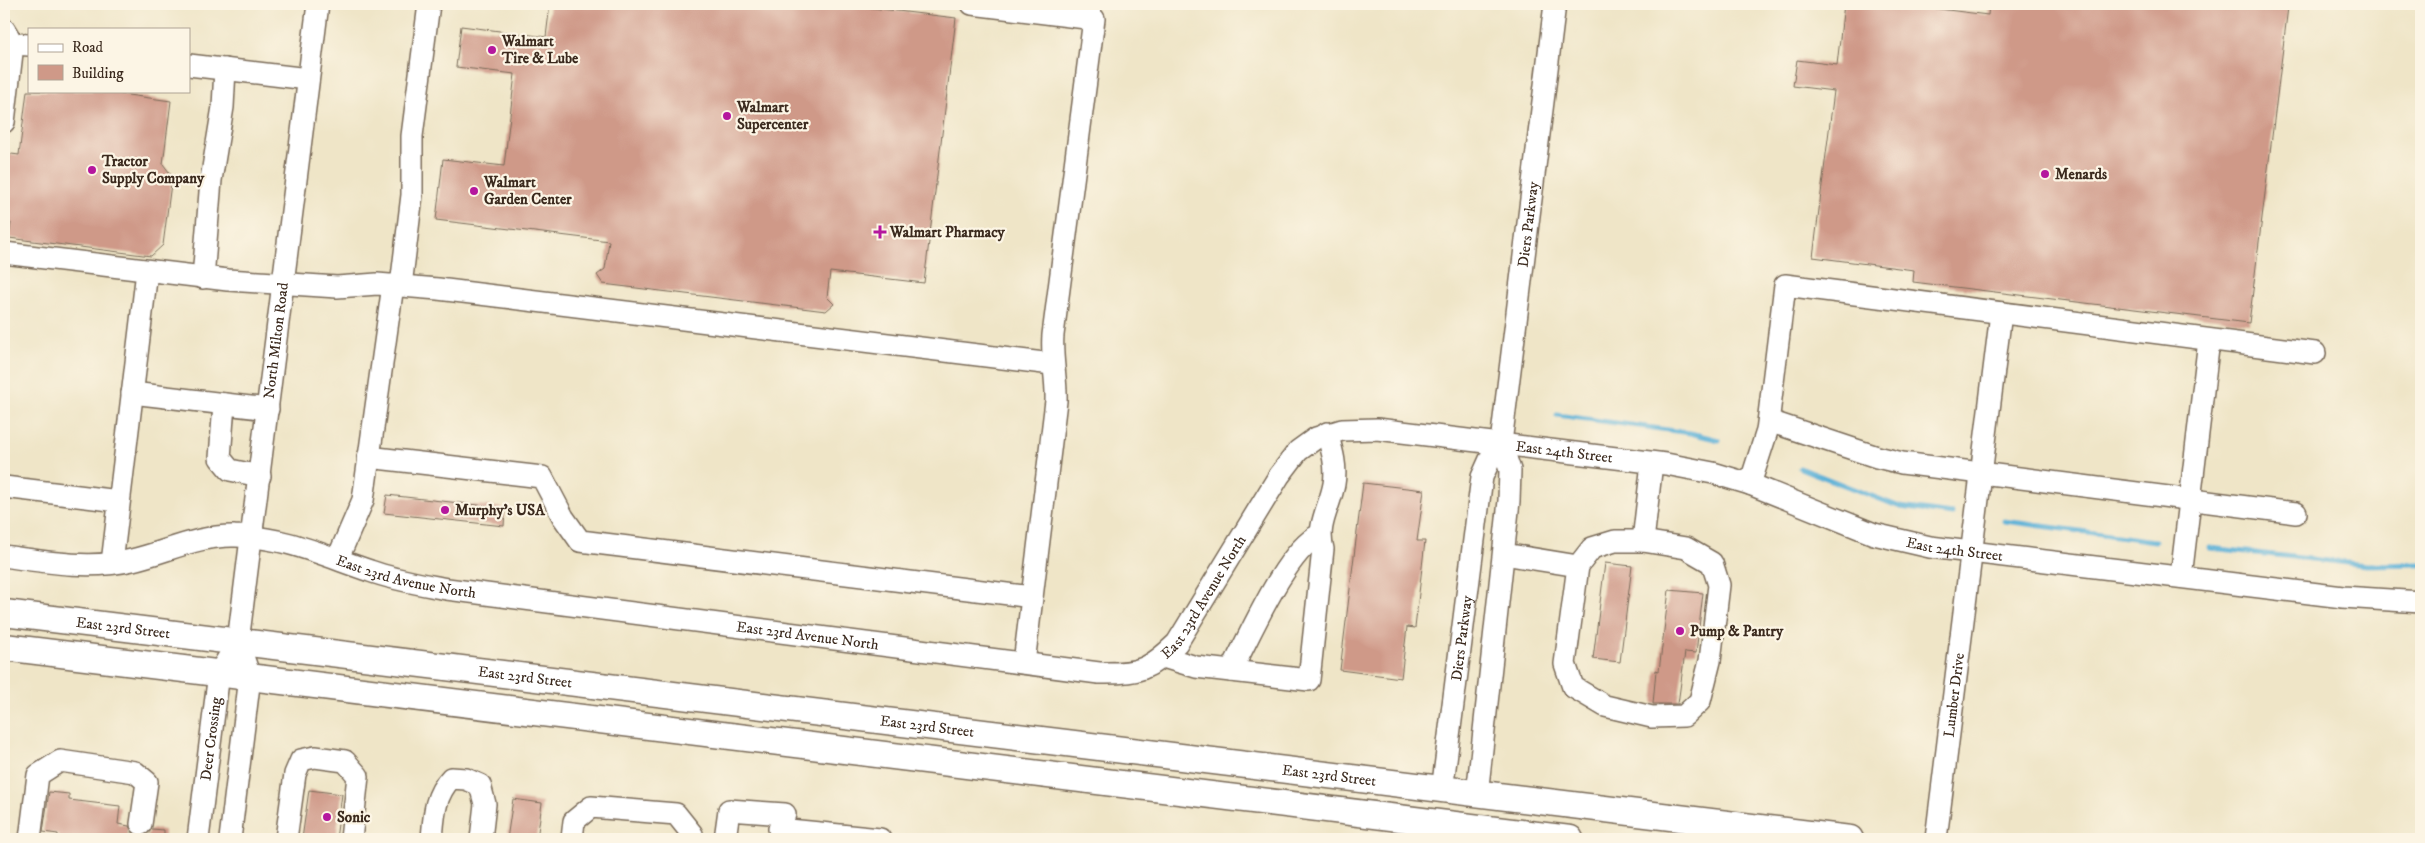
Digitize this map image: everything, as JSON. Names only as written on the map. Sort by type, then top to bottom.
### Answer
[{"type":"main road","name":"East 23rd Street","points":[[4,613],[1442,791],[1850,839]]},
{"type":"main road","points":[[4,647],[219,673],[1436,831],[1570,839]]},
{"type":"main road","name":"Diers Parkway","points":[[1436,831],[1442,791]]},
{"type":"main road","name":"Diers Parkway","points":[[1473,834],[1477,795]]},
{"type":"street","name":"North Milton Road","points":[[250,677],[238,642],[318,4]]},
{"type":"street","points":[[338,558],[362,500],[412,195],[412,136],[429,4]]},
{"type":"street","points":[[972,4],[1094,19],[1053,335],[1052,364],[1056,380],[1056,401],[1024,663]]},
{"type":"street","name":"Diers Parkway","points":[[1477,795],[1511,478],[1501,444],[1555,4]]},
{"type":"street","points":[[4,122],[15,39]]},
{"type":"street","points":[[190,65],[308,79]]},
{"type":"street","points":[[203,278],[211,180],[223,107],[225,69]]},
{"type":"street","points":[[4,253],[203,278],[283,285],[337,287],[397,285],[481,293],[1052,364]]},
{"type":"street","points":[[112,563],[147,271]]},
{"type":"street","points":[[1750,484],[1764,444],[1769,421],[1785,286],[2315,353]]},
{"type":"street","name":"Lumber Drive","points":[[1936,839],[2001,313]]},
{"type":"street","points":[[2181,577],[2209,340]]},
{"type":"street","points":[[132,393],[268,409]]},
{"type":"street","points":[[224,404],[219,453],[222,463],[235,472],[260,476]]},
{"type":"street","points":[[1769,421],[1876,457],[1902,462],[2296,513]]},
{"type":"street","name":"East 23rd Avenue North","points":[[4,556],[71,564],[112,563],[131,561],[208,537],[252,537],[288,543],[338,558],[394,579],[447,589],[1115,673],[1139,670],[1163,657],[1187,629],[1290,460],[1307,443],[1327,433],[1356,428],[1501,444]]},
{"type":"street","points":[[1163,657],[1196,667],[1309,680],[1323,549],[1319,535],[1334,484],[1335,460],[1327,433]]},
{"type":"street","name":"Diers Parkway","points":[[1442,791],[1482,477],[1491,457],[1501,444]]},
{"type":"street","name":"East 24th Street","points":[[1501,444],[1652,463],[1713,473],[1750,484],[1887,538],[1930,546],[2378,601],[2421,602]]},
{"type":"street","points":[[368,457],[542,477],[563,516],[580,541],[1032,597]]},
{"type":"street","points":[[1643,541],[1652,463]]},
{"type":"street","points":[[4,487],[119,501]]},
{"type":"street","points":[[1231,671],[1285,571],[1308,541],[1319,535]]},
{"type":"street","points":[[1615,541],[1643,541],[1686,548],[1712,563],[1719,585],[1710,661],[1700,701],[1684,716],[1652,717],[1605,706],[1573,687],[1565,664],[1578,566],[1592,548],[1615,541]]},
{"type":"street","points":[[1504,554],[1578,566]]},
{"type":"street","name":"Deer Crossing","points":[[198,839],[219,673],[238,642]]},
{"type":"street","points":[[230,839],[250,677]]},
{"type":"street","points":[[286,839],[295,774],[301,760],[315,757],[345,761],[358,776],[351,839]]},
{"type":"street","points":[[30,839],[38,774],[60,761],[135,772],[147,782],[141,824]]},
{"type":"street","points":[[432,839],[434,807],[441,788],[451,778],[466,779],[480,785],[485,804],[481,839]]},
{"type":"street","points":[[572,839],[574,821],[591,807],[676,814],[692,834],[691,839]]},
{"type":"street","points":[[725,839],[729,810],[785,814],[779,834],[880,839]]},
{"type":"building","name":"Walmart Supercenter","points":[[550,4],[839,4],[956,18],[924,283],[830,272],[827,297],[834,304],[826,311],[603,284],[597,275],[605,269],[609,241],[436,220],[443,159],[504,166],[515,74],[456,67],[461,26],[546,37]]},
{"type":"building","name":"Menards","points":[[1844,4],[1899,4],[1988,15],[1989,4],[2260,4],[2288,7],[2249,323],[1913,282],[1914,270],[1813,257],[1834,91],[1793,86],[1797,60],[1837,65]]},
{"type":"building","name":"Tractor Supply Company","points":[[27,91],[121,92],[121,94],[171,101],[163,164],[172,176],[163,245],[151,256],[9,238],[11,223],[4,222],[4,153],[19,155]]},
{"type":"building","points":[[1363,483],[1424,490],[1417,541],[1425,541],[1415,628],[1407,627],[1401,678],[1340,670]]},
{"type":"building","name":"Murphy's USA","points":[[387,495],[505,508],[504,526],[384,513]]},
{"type":"building","points":[[1605,563],[1632,566],[1620,662],[1593,659]]},
{"type":"building","points":[[1669,590],[1703,593],[1696,653],[1685,652],[1678,704],[1653,704],[1656,670],[1659,671]]},
{"type":"building","name":"Sonic","points":[[309,790],[342,794],[336,839],[302,839]]},
{"type":"building","points":[[49,792],[69,794],[69,800],[120,806],[118,824],[129,826],[133,833],[140,836],[146,835],[152,829],[164,830],[164,839],[58,839],[58,834],[43,832]]},
{"type":"building","points":[[513,799],[542,803],[537,839],[507,839]]},
{"type":"waterway","points":[[1557,415],[1690,433],[1719,440]]},
{"type":"waterway","points":[[1800,468],[1900,507],[1952,514]]},
{"type":"waterway","points":[[2004,521],[2155,541]]},
{"type":"waterway","points":[[2210,548],[2366,565],[2421,564]]},
{"type":"tunnel","points":[[139,839],[141,824]]},
{"type":"place","name":"Walmart Tire & Lube","points":[[492,50]]},
{"type":"place","name":"Walmart Supercenter","points":[[727,116]]},
{"type":"place","name":"Tractor Supply Company","points":[[92,170]]},
{"type":"place","name":"Menards","points":[[2045,174]]},
{"type":"place","name":"Walmart Garden Center","points":[[474,191]]},
{"type":"place","name":"Walmart Pharmacy","points":[[880,232]]},
{"type":"place","name":"Murphy's USA","points":[[445,510]]},
{"type":"place","name":"Pump & Pantry","points":[[1680,631]]},
{"type":"place","name":"Sonic","points":[[327,817]]}]
